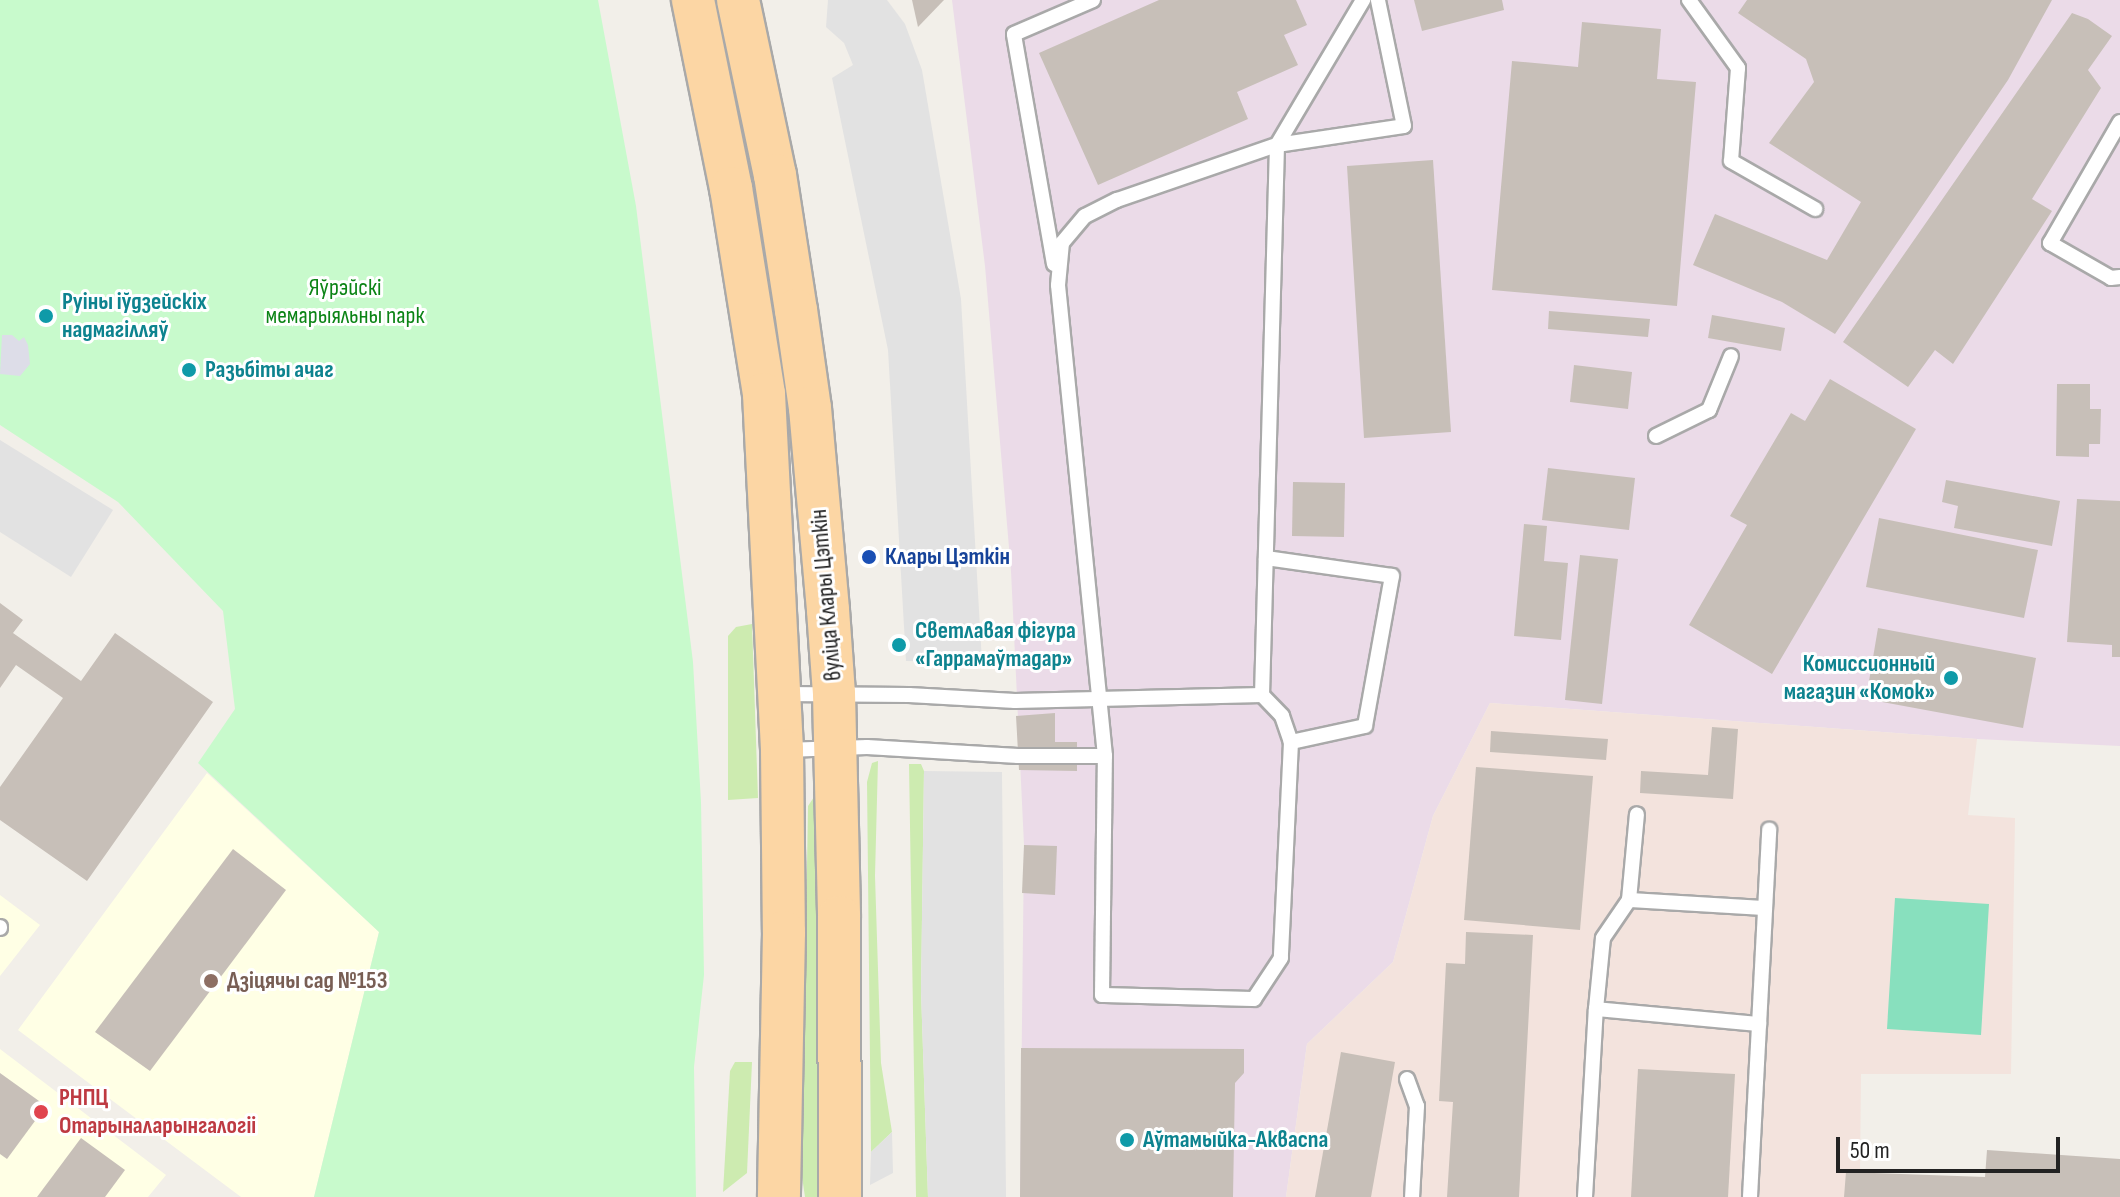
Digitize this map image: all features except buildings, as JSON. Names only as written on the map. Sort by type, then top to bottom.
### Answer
[{"type":"main road","name":"вуліца Клары Цэткін","points":[[693,0],[731,188],[764,394],[782,750],[784,932],[779,1197]]},
{"type":"main road","name":"вуліца Клары Цэткін","points":[[738,0],[775,175],[810,408],[834,693],[840,1197]]},
{"type":"lane","points":[[1093,0],[1014,34],[1058,285],[1101,697],[1105,756],[1102,995],[1254,999],[1281,958],[1291,742],[1282,716],[1262,695],[1277,145],[1363,0]]},
{"type":"lane","points":[[1058,285],[1062,243],[1085,216],[1117,200],[1277,145],[1404,126],[1378,0]]},
{"type":"lane","points":[[1689,0],[1738,68],[1731,161],[1815,209]]},
{"type":"lane","points":[[2120,122],[2050,243],[2111,278],[2120,277]]},
{"type":"lane","points":[[1656,436],[1709,410],[1731,356]]},
{"type":"lane","points":[[1266,558],[1392,576],[1365,726],[1291,742]]},
{"type":"lane","points":[[779,694],[834,693],[1015,701],[1262,695]]},
{"type":"lane","points":[[782,750],[867,747],[1105,756]]},
{"type":"lane","points":[[1585,1197],[1603,938],[1629,900],[1637,814]]},
{"type":"lane","points":[[1750,1197],[1769,829]]},
{"type":"lane","points":[[1629,900],[1765,908]]},
{"type":"lane","points":[[1596,1009],[1759,1024]]},
{"type":"lane","points":[[1407,1079],[1417,1106],[1412,1197]]},
{"type":"shaded area","points":[[828,0],[887,0],[905,24],[922,70],[961,299],[982,662],[906,661],[888,350],[832,78],[853,65],[844,43],[826,27]]},
{"type":"shaded area","points":[[952,0],[2120,0],[2120,746],[1977,739],[1490,703],[1433,816],[1393,962],[1307,1044],[1286,1197],[1020,1197],[1024,845],[1011,571],[985,266]]},
{"type":"shaded area","points":[[2,335],[12,335],[19,341],[24,337],[28,345],[30,364],[20,376],[0,374]]},
{"type":"shaded area","points":[[0,440],[113,510],[71,577],[0,532]]},
{"type":"shaded area","points":[[1490,703],[1977,739],[1968,815],[2015,818],[2011,1074],[1861,1074],[1860,1174],[1844,1197],[1286,1197],[1307,1044],[1393,962],[1433,816]]},
{"type":"shaded area","points":[[924,771],[1002,772],[1006,1197],[928,1197],[921,991]]},
{"type":"shaded area","name":"Дзіцячы сад №153","points":[[207,773],[379,932],[314,1197],[241,1197],[18,1030]]},
{"type":"shaded area","points":[[0,895],[40,925],[0,976]]},
{"type":"shaded area","name":"РНПЦ Отарыналарынгалогіі","points":[[0,1049],[166,1175],[148,1197],[0,1197]]},
{"type":"shaded area","points":[[892,1132],[893,1173],[870,1185],[871,1152]]},
{"type":"green space","name":"Яўрэйскі мемарыяльны парк","points":[[0,0],[598,0],[636,206],[693,662],[701,802],[704,975],[694,1067],[696,1197],[314,1197],[379,932],[198,763],[235,709],[223,611],[118,502],[0,425]]},
{"type":"green space","points":[[752,624],[758,798],[728,800],[728,636],[736,627]]},
{"type":"green space","points":[[878,761],[875,876],[881,1063],[892,1132],[871,1152],[867,782],[872,763]]},
{"type":"green space","points":[[909,764],[921,764],[924,771],[921,991],[928,1197],[916,1197]]},
{"type":"green space","points":[[814,797],[819,799],[820,1197],[805,1197],[796,1136],[805,989],[808,806]]},
{"type":"green space","points":[[1895,898],[1989,904],[1981,1035],[1887,1029]]},
{"type":"green space","points":[[735,1062],[752,1062],[747,1173],[723,1192],[730,1071]]},
{"type":"place","name":"Руіны іўдзейскіх надмагілляў","points":[[46,316]]},
{"type":"place","name":"Разьбіты ачаг","points":[[189,370]]},
{"type":"place","name":"Клары Цэткін","points":[[869,557]]},
{"type":"place","name":"Светлавая фігура «Гаррамаўтадар»","points":[[899,645]]},
{"type":"place","name":"Комиссионный магазин «Комок»","points":[[1951,678]]},
{"type":"place","name":"Дзіцячы сад №153","points":[[211,981]]},
{"type":"place","name":"РНПЦ Отарыналарынгалогіі","points":[[41,1112]]},
{"type":"place","name":"Аўтамыйка-Акваспа","points":[[1127,1140]]}]
